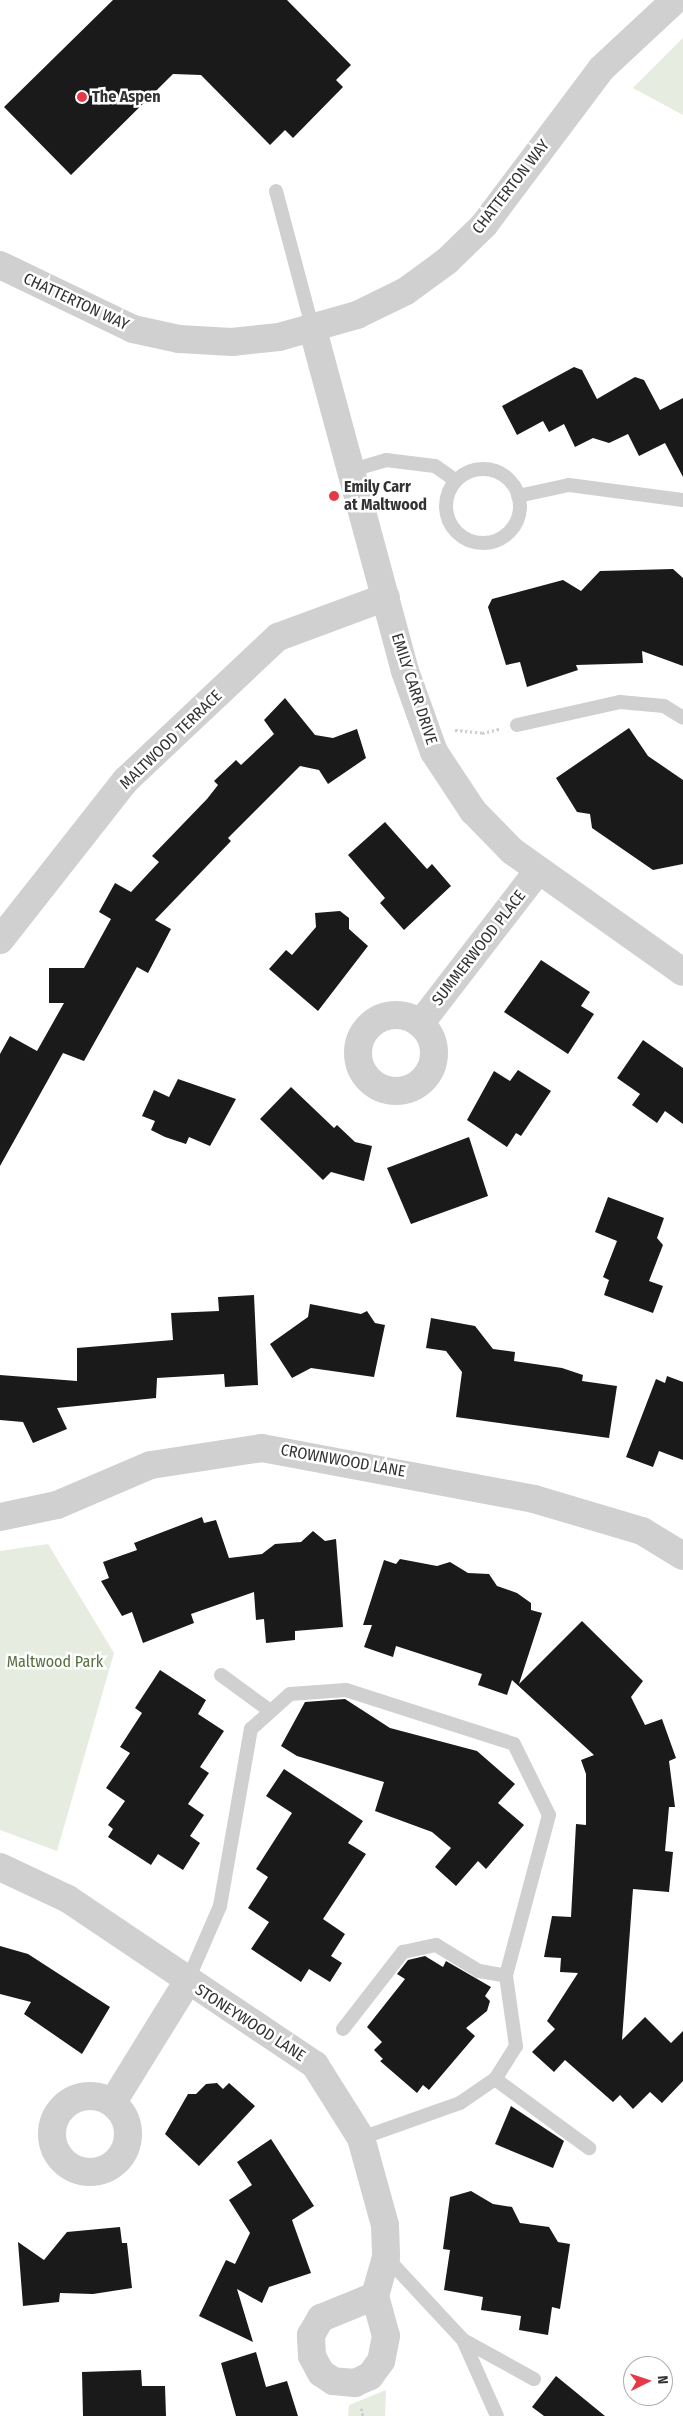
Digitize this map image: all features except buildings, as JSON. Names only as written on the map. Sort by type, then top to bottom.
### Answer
[{"type":"street","name":"CHATTERTON WAY","points":[[0,265],[124,326],[179,339],[232,342],[314,330],[357,316],[406,291],[447,261],[484,226],[601,69],[675,0]]},
{"type":"street","name":"EMILY CARR DRIVE","points":[[314,330],[386,597],[428,738],[473,810],[537,872],[683,972]]},
{"type":"street","name":"MALTWOOD TERRACE","points":[[0,940],[126,780],[278,637],[386,597]]},
{"type":"street","name":"SUMMERWOOD PLACE","points":[[420,1024],[537,872]]},
{"type":"street","name":"CROWNWOOD LANE","points":[[0,1518],[57,1505],[151,1465],[262,1448],[534,1499],[642,1531],[683,1556]]},
{"type":"street","name":"STONEYWOOD LANE","points":[[0,1866],[68,1899],[187,1982],[315,2065],[361,2138],[385,2225],[386,2257],[375,2296]]},
{"type":"street","points":[[113,2102],[187,1982]]},
{"type":"lane","points":[[276,191],[314,330]]},
{"type":"lane","points":[[352,470],[394,461],[435,466],[456,480]]},
{"type":"lane","points":[[492,469],[504,475],[518,496],[516,524],[507,535],[494,541],[473,542],[455,531],[448,520],[446,498],[456,480],[466,472],[492,469]]},
{"type":"lane","points":[[518,496],[568,485],[683,500]]},
{"type":"lane","points":[[517,725],[620,702],[664,706],[683,718]]},
{"type":"lane","points":[[220,1675],[269,1710]]},
{"type":"lane","points":[[187,1982],[220,1906],[251,1729],[269,1710],[290,1694],[346,1690],[514,1744],[549,1815],[506,1976],[516,2046],[495,2079],[460,2104],[361,2138]]},
{"type":"lane","points":[[343,2029],[403,1952],[436,1945],[480,1971],[506,1976]]},
{"type":"lane","points":[[495,2079],[589,2148]]},
{"type":"lane","points":[[386,2257],[464,2340],[534,2380]]},
{"type":"lane","points":[[464,2340],[497,2416]]},
{"type":"path","points":[[428,738],[453,729],[482,733],[517,725]]},
{"type":"green space","points":[[683,38],[683,115],[633,88]]},
{"type":"green space","name":"Maltwood Park","points":[[48,1544],[114,1653],[57,1851],[0,1830],[0,1551]]},
{"type":"green space","points":[[386,2390],[385,2416],[348,2416],[349,2405]]},
{"type":"place","name":"The Aspen","points":[[82,97]]},
{"type":"place","name":"Emily Carr at Maltwood","points":[[334,496]]}]
